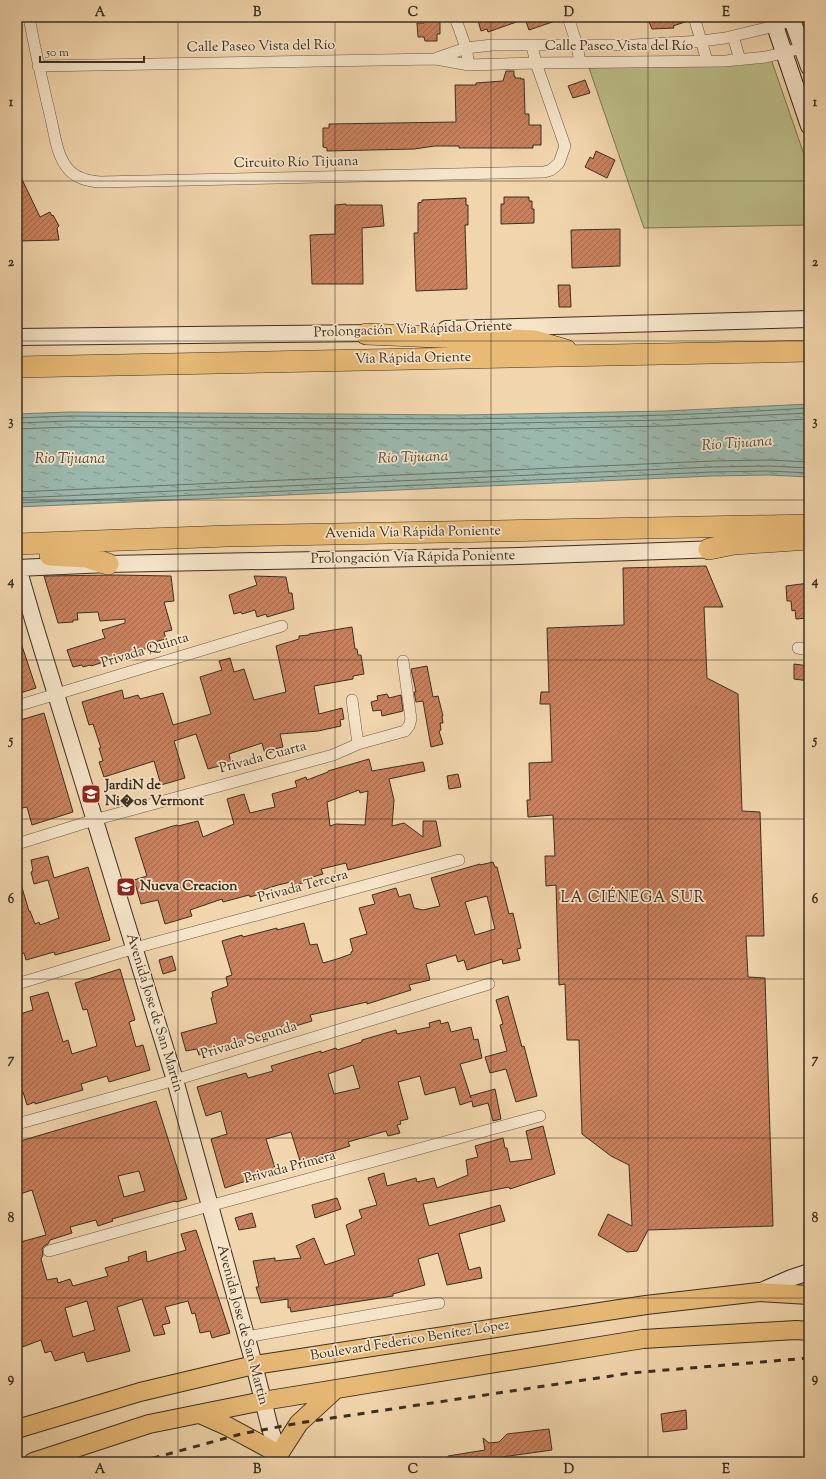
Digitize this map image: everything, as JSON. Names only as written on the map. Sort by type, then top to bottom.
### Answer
[{"type":"highway","points":[[366,334],[536,341],[585,356]]},
{"type":"highway","name":"Vía Rápida Oriente","points":[[17,367],[809,351]]},
{"type":"highway","name":"Avenida Vía Rápida Poniente","points":[[17,544],[236,536],[809,525]]},
{"type":"highway","points":[[709,549],[734,544],[809,539]]},
{"type":"highway","points":[[17,563],[87,557],[108,564]]},
{"type":"main road","points":[[792,19],[809,67]]},
{"type":"main road","points":[[773,22],[809,126]]},
{"type":"main road","name":"Prolongación Vía Rápida Oriente","points":[[17,337],[366,334],[468,328],[805,317]]},
{"type":"main road","name":"Prolongación Vía Rápida Poniente","points":[[108,564],[510,556],[709,549],[809,549]]},
{"type":"main road","name":"Avenida Jose de San Martin","points":[[17,563],[55,693],[135,948],[174,1080],[246,1336],[270,1428],[280,1458]]},
{"type":"main road","points":[[759,1292],[809,1272]]},
{"type":"main road","name":"Boulevard Federico Benítez López","points":[[17,1429],[140,1392],[254,1365],[646,1305],[759,1292],[809,1295]]},
{"type":"main road","points":[[33,1462],[149,1424],[263,1401],[643,1339],[796,1330],[809,1331]]},
{"type":"main road","points":[[200,1414],[226,1426],[280,1458],[298,1423],[336,1389]]},
{"type":"street","name":"Circuito Río Tijuana","points":[[28,17],[38,66],[60,156],[70,172],[89,181],[100,182],[544,172],[551,170],[559,163],[565,146],[536,63],[532,46]]},
{"type":"street","points":[[456,17],[466,48],[469,65]]},
{"type":"street","points":[[568,17],[577,45],[580,62]]},
{"type":"street","points":[[694,17],[707,61]]},
{"type":"street","name":"Calle Paseo Vista del Río","points":[[436,58],[466,48],[492,45],[634,46],[702,41],[734,36],[773,22],[792,19]]},
{"type":"street","points":[[734,36],[740,60]]},
{"type":"street","name":"Calle Paseo Vista del Río","points":[[38,66],[436,58],[469,65],[707,61],[740,60],[766,57],[802,48]]},
{"type":"street","name":"Privada Quinta","points":[[17,706],[55,693],[282,626]]},
{"type":"street","name":"Privada Cuarta","points":[[17,844],[94,820],[332,755],[358,744],[405,731],[410,726],[411,719],[403,661]]},
{"type":"street","points":[[352,700],[358,744]]},
{"type":"street","name":"Privada Tercera","points":[[17,984],[135,948],[459,860]]},
{"type":"street","name":"Privada Segunda","points":[[17,1124],[174,1080],[489,984]]},
{"type":"street","name":"Privada Primera","points":[[49,1251],[540,1116]]},
{"type":"street","points":[[246,1336],[439,1303]]},
{"type":"green space","points":[[771,59],[809,169],[809,225],[644,228],[589,68]]},
{"type":"water","name":"Rio Tijuana","points":[[809,404],[809,477],[769,475],[712,476],[17,507],[17,414],[70,412],[464,415],[666,411]]},
{"type":"building","points":[[424,17],[440,17],[440,34],[437,34],[437,41],[425,41],[424,37],[418,37],[417,23],[424,23]]},
{"type":"building","points":[[477,17],[561,17],[561,19],[529,30],[525,19],[488,32],[487,29],[481,31]]},
{"type":"building","points":[[647,17],[687,17],[688,21],[673,26],[674,28],[652,29]]},
{"type":"building","points":[[506,71],[514,71],[515,78],[524,79],[525,114],[529,114],[529,125],[541,125],[541,145],[533,145],[533,148],[459,148],[459,146],[435,146],[414,149],[327,151],[327,148],[323,147],[323,128],[329,128],[329,124],[456,122],[455,85],[476,85],[476,83],[503,81]]},
{"type":"building","points":[[585,80],[590,93],[573,98],[568,86]]},
{"type":"building","points":[[596,151],[615,160],[607,178],[585,167],[590,157],[593,159]]},
{"type":"building","points":[[17,169],[40,217],[50,212],[52,216],[53,215],[59,226],[57,228],[59,240],[17,241]]},
{"type":"building","points":[[504,197],[529,197],[529,201],[532,201],[532,209],[534,209],[534,223],[501,224],[501,204],[504,204]]},
{"type":"building","points":[[466,198],[466,205],[468,205],[468,225],[465,225],[467,289],[416,291],[414,233],[418,233],[418,203],[422,202],[422,200]]},
{"type":"building","points":[[335,205],[382,205],[384,226],[362,228],[363,284],[312,284],[310,235],[335,234]]},
{"type":"building","points":[[620,229],[620,266],[572,268],[571,230]]},
{"type":"building","points":[[558,285],[570,285],[571,307],[559,307]]},
{"type":"building","points":[[706,566],[723,607],[704,607],[707,678],[738,694],[742,811],[760,812],[764,936],[746,936],[748,977],[765,978],[773,1226],[648,1230],[637,1251],[627,1252],[598,1235],[608,1214],[632,1226],[629,1165],[611,1156],[582,1134],[579,1040],[567,1040],[565,984],[559,985],[556,885],[546,886],[545,856],[555,856],[553,815],[528,817],[527,800],[530,800],[529,763],[552,762],[550,704],[540,704],[541,692],[549,692],[547,628],[624,625],[623,568]]},
{"type":"building","points":[[44,576],[171,576],[174,601],[164,602],[172,630],[164,632],[166,639],[150,643],[151,647],[91,666],[83,667],[82,665],[73,667],[67,650],[105,638],[102,630],[125,623],[125,619],[100,621],[98,612],[77,613],[78,620],[73,620],[73,622],[58,623]]},
{"type":"building","points":[[254,576],[286,577],[289,593],[292,593],[294,609],[267,617],[266,614],[257,617],[255,610],[242,614],[241,612],[234,614],[229,595],[257,585]]},
{"type":"building","points":[[809,583],[809,618],[796,619],[795,610],[792,611],[791,601],[787,601],[786,586]]},
{"type":"building","points":[[352,627],[355,649],[357,649],[358,655],[361,655],[364,674],[353,676],[353,679],[314,686],[319,714],[342,708],[344,719],[340,720],[341,726],[318,731],[280,734],[283,747],[274,749],[275,751],[265,754],[262,743],[229,754],[231,763],[208,769],[196,734],[174,741],[185,778],[161,785],[154,761],[104,777],[99,762],[103,761],[99,748],[101,748],[93,724],[89,725],[82,702],[122,690],[124,699],[138,695],[140,699],[163,693],[173,725],[211,714],[200,677],[222,670],[219,661],[230,658],[234,672],[244,669],[254,700],[286,692],[276,646],[299,639],[299,636]]},
{"type":"building","points":[[17,637],[19,637],[36,688],[17,694]]},
{"type":"building","points":[[794,664],[809,666],[809,681],[794,679]]},
{"type":"building","points":[[427,666],[433,697],[438,696],[443,716],[443,723],[440,723],[441,730],[439,731],[443,744],[431,747],[423,701],[416,702],[414,692],[416,692],[411,669]]},
{"type":"building","points":[[387,694],[389,698],[401,695],[403,711],[382,716],[381,710],[373,711],[371,702],[378,700],[377,696]]},
{"type":"building","points":[[44,713],[73,812],[32,825],[27,807],[17,809],[17,721]]},
{"type":"building","points":[[369,759],[372,771],[423,762],[425,771],[389,779],[394,800],[392,826],[404,823],[423,837],[423,821],[436,821],[441,846],[348,870],[346,863],[321,869],[323,874],[309,878],[310,881],[292,886],[291,882],[278,885],[259,891],[260,894],[250,897],[249,895],[223,902],[222,899],[190,910],[192,916],[165,924],[158,900],[141,904],[134,880],[147,876],[135,838],[173,826],[198,821],[203,837],[234,824],[227,799],[244,794],[250,813],[275,807],[272,794],[297,787],[295,781],[306,777],[307,780],[328,771]],"holes":[[[359,790],[360,793],[368,791],[365,825],[336,824],[330,826],[327,802]]]},
{"type":"building","points":[[458,774],[461,787],[449,789],[447,776]]},
{"type":"building","points":[[48,856],[54,878],[88,867],[110,940],[55,955],[54,952],[26,960],[24,953],[19,955],[17,947],[17,882],[20,881],[29,911],[35,924],[39,922],[40,925],[59,918],[48,880],[34,884],[31,872],[33,871],[31,860]]},
{"type":"building","points":[[493,862],[495,867],[497,867],[509,914],[513,913],[521,948],[517,949],[520,960],[503,964],[502,959],[467,970],[464,960],[458,962],[456,955],[426,964],[430,980],[409,985],[411,990],[367,1004],[367,1002],[310,1015],[312,1021],[199,1055],[197,1049],[186,1051],[181,1033],[217,1023],[211,998],[213,997],[212,992],[228,986],[226,977],[232,975],[222,941],[242,935],[243,937],[304,923],[310,945],[317,944],[323,963],[337,959],[351,954],[353,951],[350,939],[367,934],[359,908],[375,904],[372,895],[396,888],[399,897],[410,894],[414,908],[423,910],[440,906],[431,878]],"holes":[[[487,896],[495,929],[475,935],[465,902]]]},
{"type":"building","points":[[172,956],[176,970],[163,974],[159,960]]},
{"type":"building","points":[[120,969],[135,1020],[129,1022],[136,1047],[143,1045],[150,1070],[109,1082],[107,1076],[81,1084],[83,1090],[27,1105],[23,1092],[17,1094],[17,1015],[33,1010],[30,997],[48,992],[63,1042],[68,1040],[72,1054],[97,1046],[87,1009],[83,1010],[75,983]]},
{"type":"building","points":[[508,996],[522,1047],[524,1046],[537,1096],[516,1102],[506,1069],[490,1073],[485,1057],[507,1051],[500,1025],[503,1024],[496,1000]]},
{"type":"building","points":[[440,1020],[441,1024],[448,1022],[451,1032],[471,1027],[474,1040],[478,1039],[482,1058],[460,1064],[470,1096],[495,1089],[501,1119],[493,1121],[488,1103],[473,1107],[472,1101],[460,1105],[455,1087],[425,1095],[420,1076],[398,1082],[408,1119],[400,1121],[401,1124],[397,1125],[400,1133],[388,1136],[386,1131],[348,1142],[350,1146],[312,1158],[312,1160],[301,1164],[291,1132],[266,1139],[276,1171],[225,1188],[211,1139],[227,1134],[221,1111],[206,1116],[197,1087],[246,1073],[248,1078],[273,1071],[271,1066],[321,1051],[321,1053],[336,1048],[337,1050],[362,1042],[362,1040],[396,1030],[397,1034],[430,1027],[429,1023]],"holes":[[[353,1065],[360,1088],[334,1094],[328,1074]]]},
{"type":"building","points":[[156,1101],[187,1199],[112,1219],[113,1221],[98,1226],[96,1220],[70,1227],[72,1233],[50,1240],[42,1249],[43,1255],[41,1259],[47,1280],[57,1278],[58,1283],[70,1279],[73,1286],[108,1276],[105,1268],[129,1261],[128,1257],[146,1251],[147,1262],[186,1250],[181,1234],[196,1230],[230,1333],[212,1338],[210,1331],[200,1333],[195,1313],[192,1314],[188,1301],[165,1307],[170,1323],[162,1325],[165,1334],[154,1336],[142,1299],[117,1307],[130,1351],[87,1362],[84,1352],[55,1361],[51,1351],[45,1353],[41,1340],[17,1349],[17,1243],[46,1235],[32,1190],[17,1195],[17,1142]],"holes":[[[139,1171],[145,1191],[124,1197],[118,1176]],[[87,1301],[95,1330],[73,1337],[65,1308]]]},
{"type":"building","points":[[543,1126],[555,1174],[510,1189],[509,1187],[423,1204],[429,1226],[500,1205],[505,1221],[459,1234],[469,1270],[480,1267],[482,1278],[447,1285],[438,1253],[418,1259],[425,1285],[393,1294],[393,1296],[291,1312],[290,1307],[288,1308],[288,1299],[261,1303],[256,1287],[259,1287],[253,1261],[275,1258],[275,1261],[301,1258],[296,1246],[314,1238],[325,1265],[355,1255],[346,1225],[362,1218],[359,1210],[377,1205],[368,1178],[384,1173],[387,1186],[416,1178],[417,1182],[434,1178],[437,1188],[468,1175],[466,1160],[478,1157],[475,1146],[503,1138],[510,1162],[532,1159],[526,1131]]},
{"type":"building","points":[[337,1198],[341,1209],[315,1218],[312,1205]]},
{"type":"building","points":[[252,1213],[256,1227],[239,1230],[235,1218]]},
{"type":"building","points":[[686,1410],[687,1429],[663,1432],[661,1414]]},
{"type":"building","points":[[549,1429],[552,1450],[502,1457],[507,1462],[449,1462],[448,1456],[485,1450],[483,1438],[489,1443],[499,1442],[507,1434]]},
{"type":"railway","points":[[139,1462],[241,1434],[299,1423],[631,1373],[809,1358]]},
{"type":"place","name":"JardiN de Ni�os Vermont","points":[[91,794]]},
{"type":"place","name":"Nueva Creacion","points":[[126,887]]},
{"type":"district","name":"LA CIÉNEGA SUR","points":[[633,898]]},
{"type":"water label","name":"Río Tijuana","points":[[737,444]]},
{"type":"water label","name":"Río Tijuana","points":[[413,458]]}]
